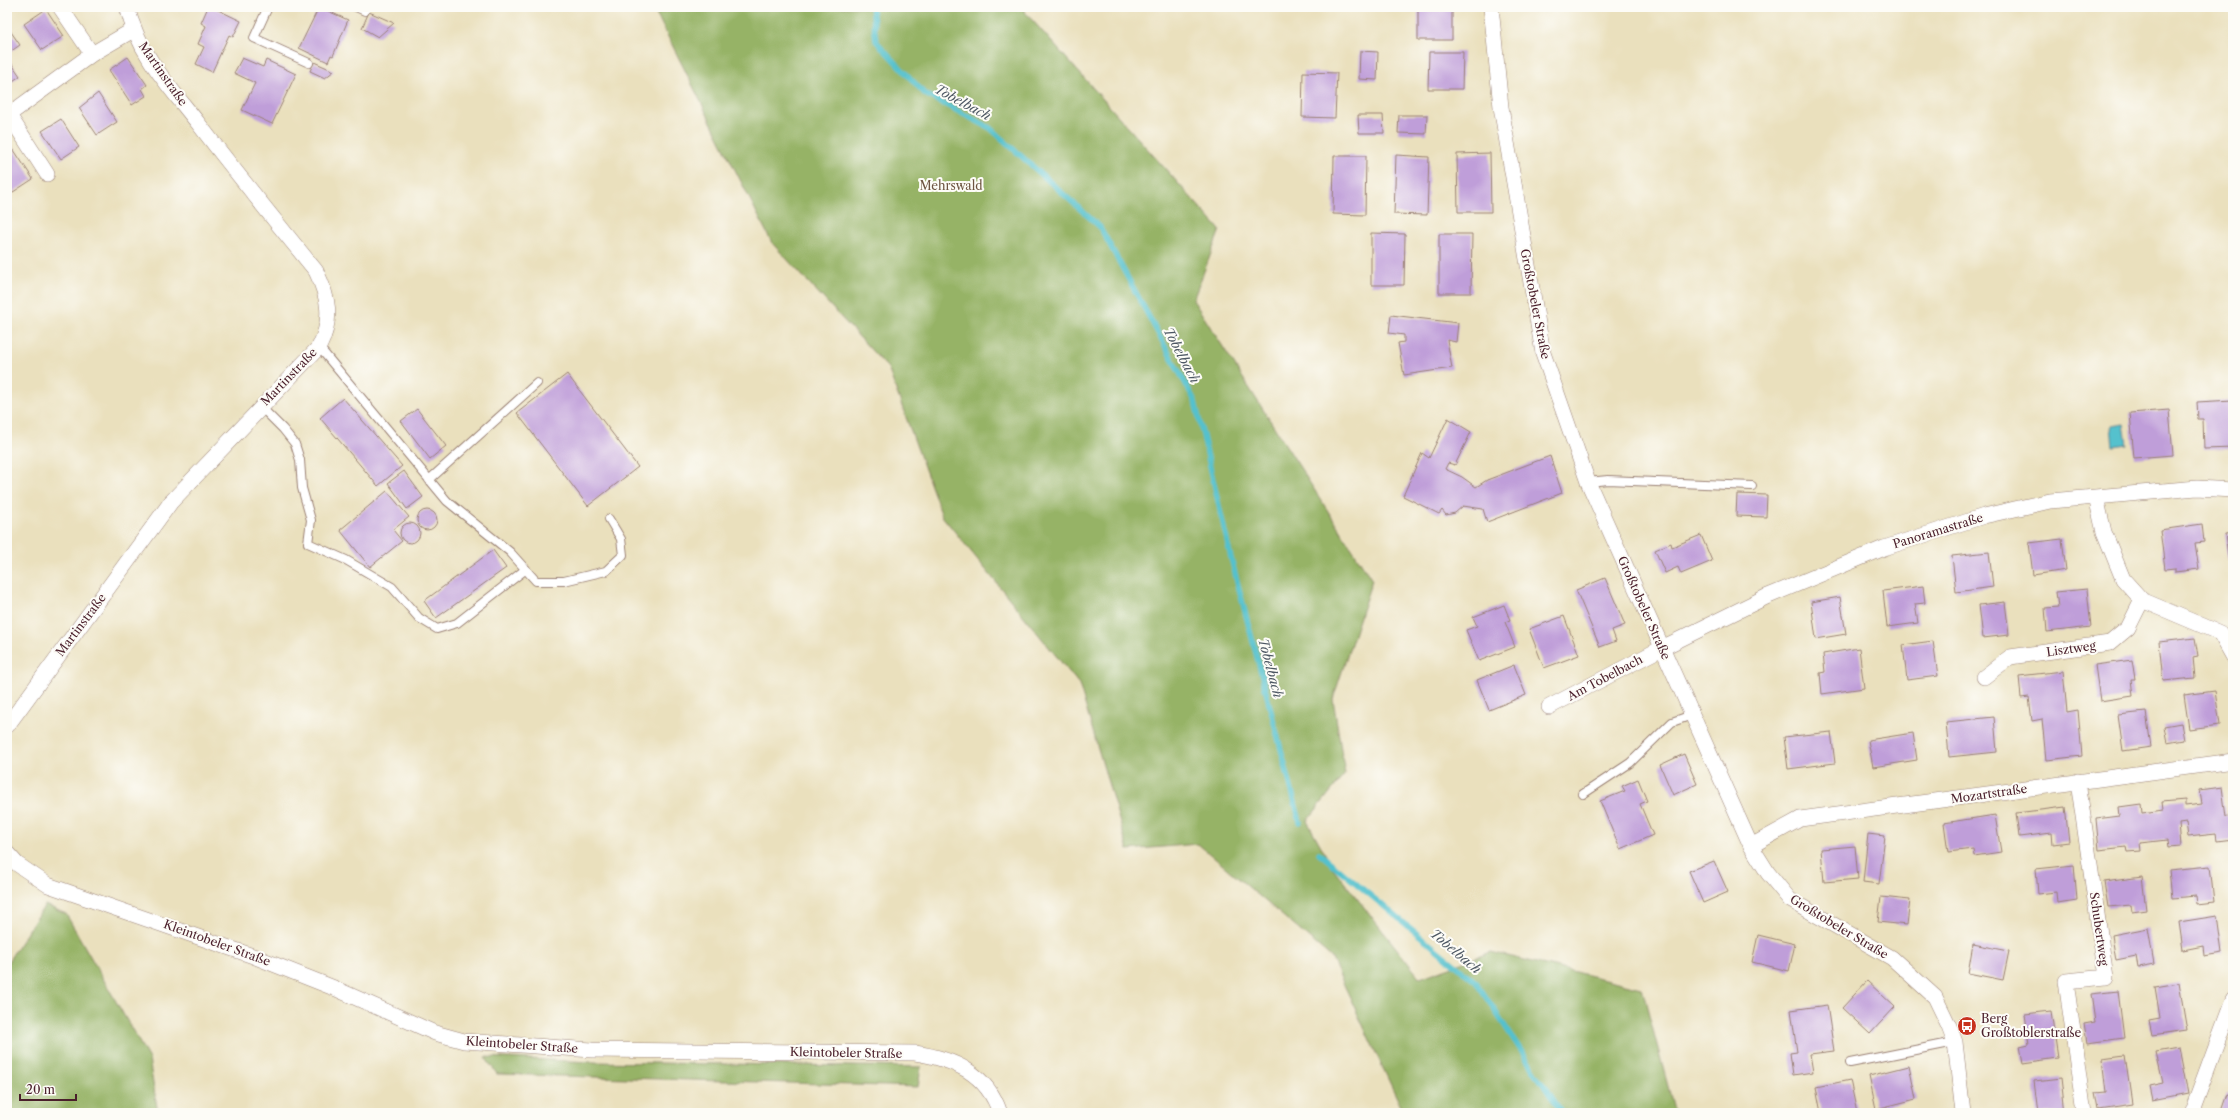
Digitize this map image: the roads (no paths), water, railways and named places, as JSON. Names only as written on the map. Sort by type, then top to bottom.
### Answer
[{"type":"street","points":[[60,7],[92,54]]},
{"type":"street","name":"Martinstraße","points":[[7,726],[171,502],[260,406],[319,347],[328,321],[329,306],[325,289],[316,271],[234,170],[151,62],[133,30],[127,7]]},
{"type":"street","name":"Großtobeler Straße","points":[[1491,7],[1501,107],[1543,353],[1588,482],[1751,846],[1768,873],[1790,900],[1892,958],[1935,997],[1955,1042],[1964,1113]]},
{"type":"street","points":[[47,174],[8,116],[92,54],[133,30]]},
{"type":"street","name":"Panoramastraße","points":[[1662,648],[1766,597],[1884,548],[1984,516],[2050,501],[2197,488],[2233,490]]},
{"type":"street","points":[[2096,497],[2104,532],[2123,579],[2142,600],[2220,633],[2233,656]]},
{"type":"street","name":"Lisztweg","points":[[1984,677],[2010,657],[2110,643],[2128,628],[2142,600]]},
{"type":"street","name":"Am Tobelbach","points":[[1549,707],[1662,648]]},
{"type":"street","name":"Mozartstraße","points":[[1751,846],[1800,819],[2233,761]]},
{"type":"street","name":"Schubertweg","points":[[2078,781],[2106,977],[2066,981],[2084,1113]]},
{"type":"street","name":"Kleintobeler Straße","points":[[7,853],[17,864],[48,885],[253,956],[334,988],[434,1033],[464,1041],[592,1050],[923,1054],[938,1056],[956,1063],[973,1073],[987,1089],[1000,1113]]},
{"type":"street","points":[[2191,1113],[2233,1000]]},
{"type":"lane","points":[[268,7],[254,38],[309,63]]},
{"type":"lane","points":[[356,7],[364,11]]},
{"type":"lane","points":[[319,347],[447,501],[510,552],[536,581],[564,581],[606,571],[623,555],[621,539],[609,519]]},
{"type":"lane","points":[[429,480],[537,383]]},
{"type":"lane","points":[[260,406],[295,444],[300,460],[302,488],[311,520],[308,543],[346,560],[392,587],[419,618],[437,629],[457,623],[526,570]]},
{"type":"lane","points":[[1588,482],[1608,480],[1752,486]]},
{"type":"lane","points":[[1583,794],[1630,763],[1672,722],[1692,715]]},
{"type":"lane","points":[[1850,1063],[1955,1042]]},
{"type":"water","points":[[2124,424],[2127,444],[2113,446],[2111,426]]},
{"type":"waterway","name":"Tobelbach","points":[[872,7],[876,41],[925,94],[990,128],[1100,227],[1195,401],[1231,558],[1300,822]]},
{"type":"waterway","name":"Tobelbach","points":[[1319,853],[1476,982],[1562,1113]]},
{"type":"place","name":"Berg Großtoblerstraße","points":[[1967,1026]]},
{"type":"park label","name":"Mehrswald","points":[[951,186]]}]
